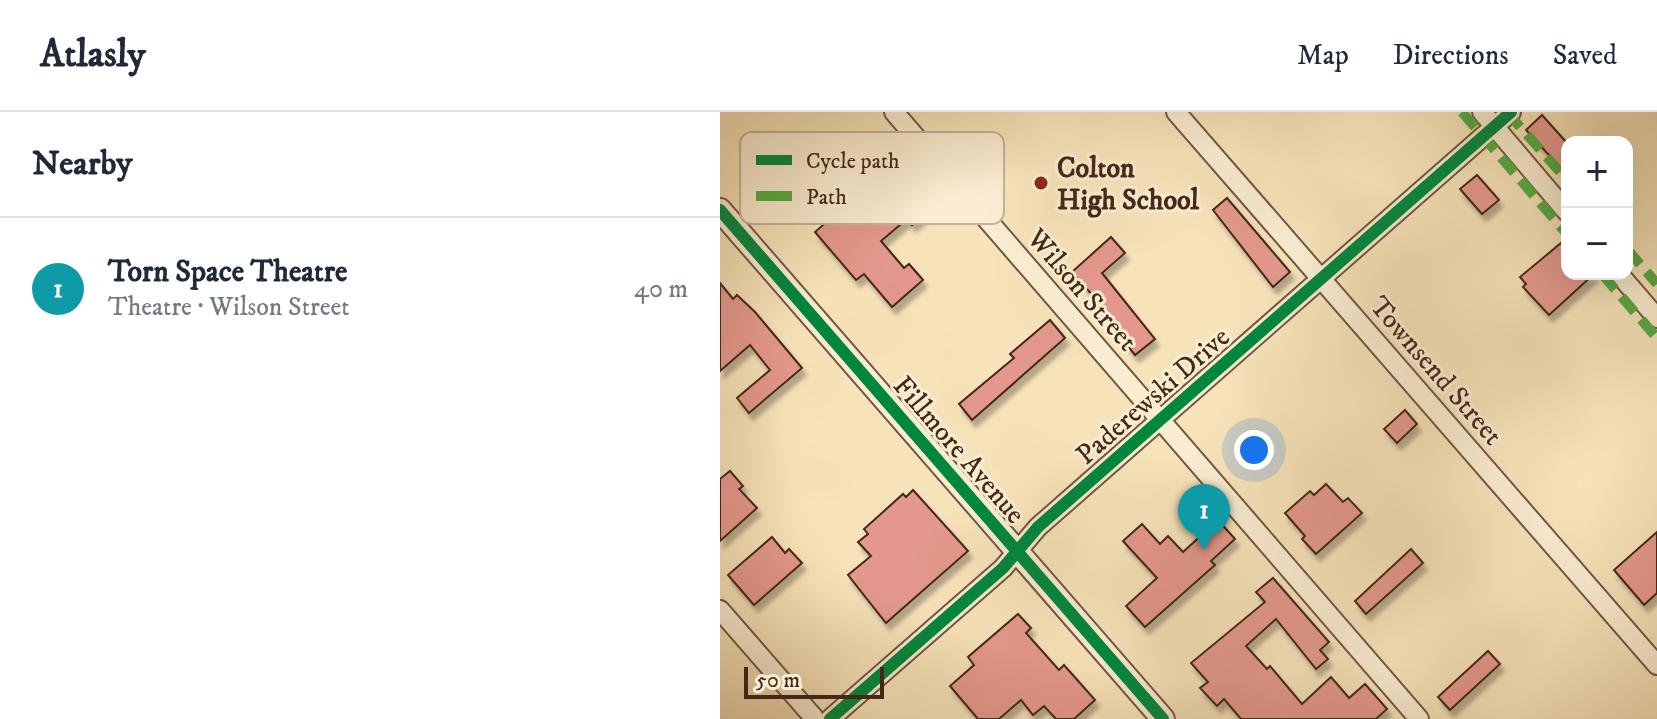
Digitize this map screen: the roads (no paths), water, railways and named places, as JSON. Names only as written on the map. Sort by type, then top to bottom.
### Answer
[{"type":"street","name":"Wilson Street","points":[[894,112],[911,132]]},
{"type":"street","name":"Townsend Street","points":[[1176,112],[1657,665]]},
{"type":"street","name":"Paderewski Drive","points":[[830,719],[1003,568],[1038,527],[1321,279],[1488,119],[1511,112]]},
{"type":"street","points":[[1488,119],[1564,208]]},
{"type":"street","name":"Fillmore Avenue","points":[[720,210],[1163,719]]},
{"type":"street","name":"Wilson Street","points":[[991,224],[1419,719]]},
{"type":"street","points":[[1624,280],[1657,318]]},
{"type":"street","points":[[720,610],[815,719]]},
{"type":"place","name":"Colton High School","points":[[1041,183]]},
{"type":"place","name":"Torn Space Theatre","points":[[1204,550]]}]
